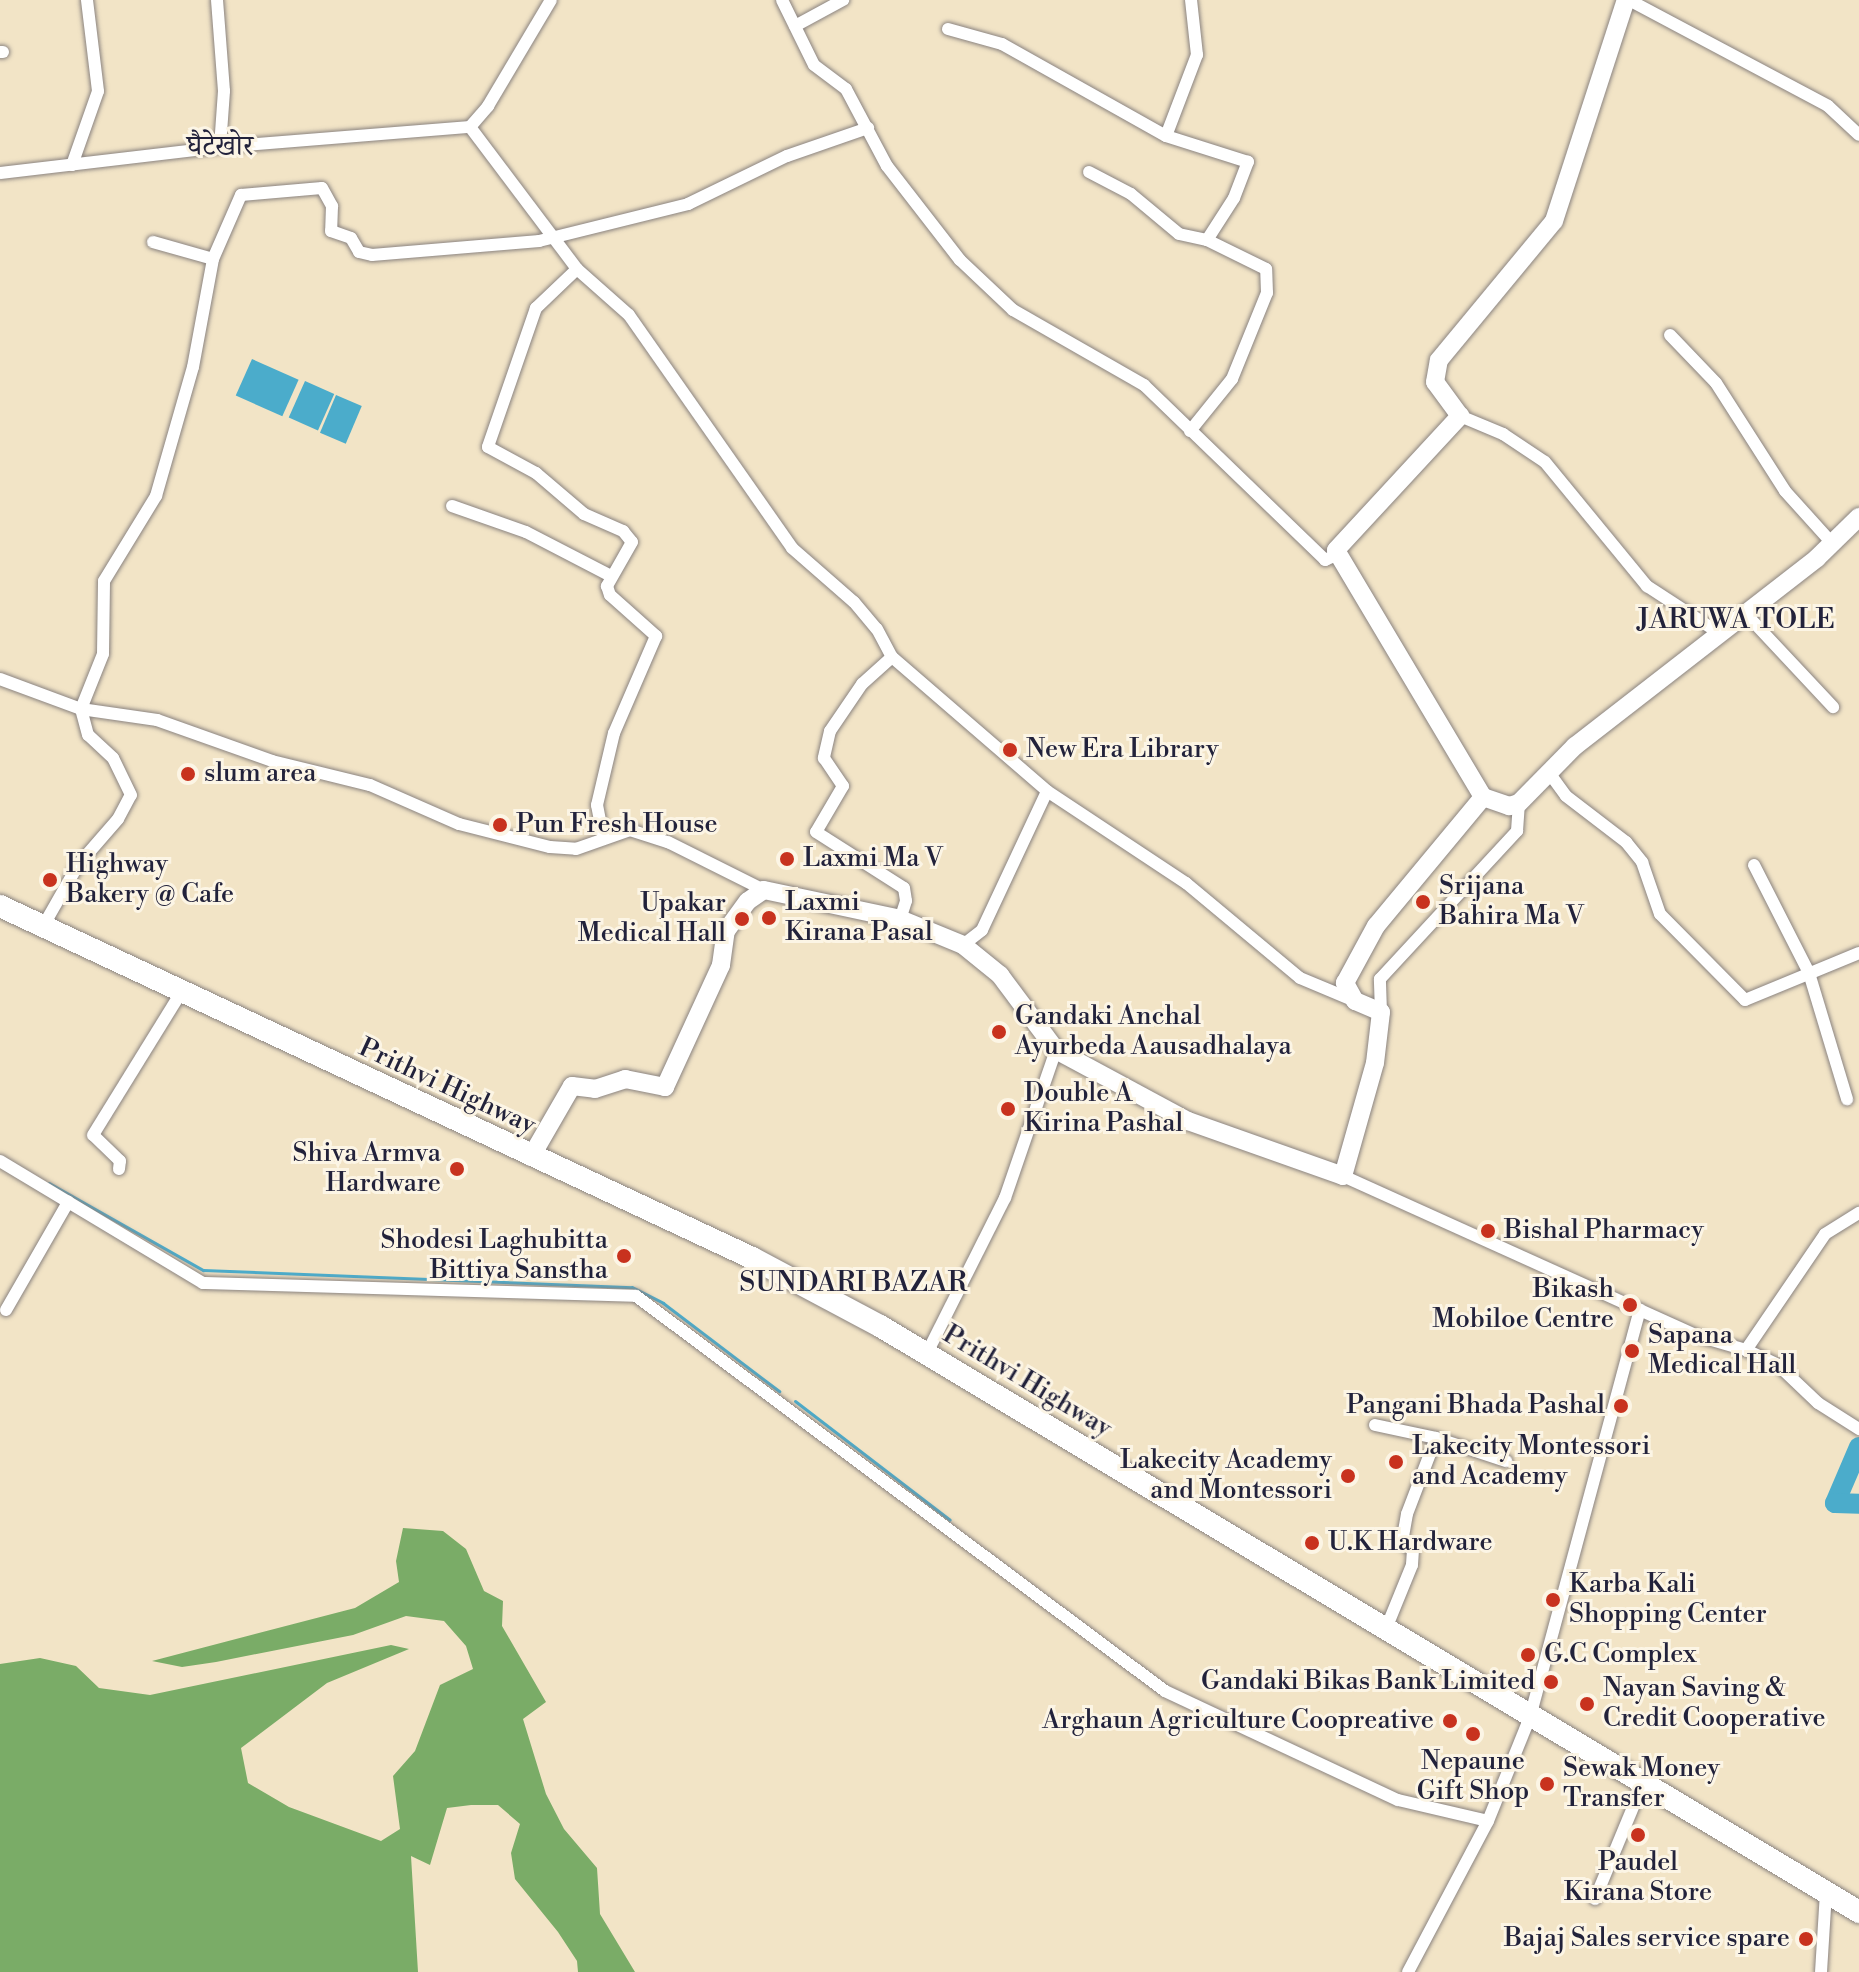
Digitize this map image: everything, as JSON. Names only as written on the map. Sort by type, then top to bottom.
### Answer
[{"type":"highway","name":"Prithvi Highway","points":[[0,906],[45,923],[531,1157],[752,1258],[926,1355],[1859,1912]]},
{"type":"main road","points":[[1628,0],[1560,209],[1439,360],[1435,382],[1460,416],[1416,458],[1336,555],[1374,606],[1483,797],[1509,806],[1519,803],[1575,746],[1832,543],[1859,517]]},
{"type":"main road","points":[[531,1157],[572,1086],[595,1089],[625,1079],[665,1087],[721,965],[726,931],[748,901],[764,890],[900,919],[963,945],[1000,975],[1056,1050],[1188,1121],[1343,1176],[1375,1063],[1381,1012],[1355,1001],[1345,983],[1376,926],[1483,797]]},
{"type":"street","points":[[72,165],[98,91],[87,0]]},
{"type":"street","points":[[217,0],[224,91],[220,147]]},
{"type":"street","points":[[0,173],[220,147],[470,127],[488,106],[551,0]]},
{"type":"street","points":[[782,0],[814,65],[846,89],[917,206],[960,260],[1013,310],[1144,385],[1325,560],[1336,555]]},
{"type":"street","points":[[795,26],[843,0]]},
{"type":"street","points":[[1166,136],[1197,55],[1191,0]]},
{"type":"street","points":[[1628,0],[1828,106],[1859,135]]},
{"type":"street","points":[[948,29],[1002,44],[1166,136],[1248,162],[1234,198],[1207,240]]},
{"type":"street","points":[[470,127],[577,269],[629,315],[792,548],[854,602],[877,629],[892,657],[1047,791],[1186,883],[1300,978],[1355,1001]]},
{"type":"street","points":[[45,923],[78,865],[118,819],[131,795],[113,758],[88,735],[81,709],[103,654],[104,581],[156,496],[193,367],[213,259],[241,195],[286,188],[322,188],[332,206],[331,231],[351,238],[359,252],[372,255],[552,237],[688,204],[787,156],[868,128]]},
{"type":"street","points":[[1089,172],[1131,194],[1179,234],[1207,240],[1266,269],[1267,293],[1232,379],[1190,431]]},
{"type":"street","points":[[153,242],[213,259]]},
{"type":"street","points":[[577,269],[536,308],[488,447],[536,473],[584,514],[623,531],[632,542],[611,576],[610,595],[656,636],[614,733],[597,805],[603,837]]},
{"type":"street","points":[[1670,335],[1716,383],[1785,491],[1832,543]]},
{"type":"street","points":[[1460,416],[1503,434],[1545,462],[1647,586],[1719,633]]},
{"type":"street","points":[[452,506],[526,532],[611,576]]},
{"type":"street","points":[[1745,613],[1833,707]]},
{"type":"street","points":[[892,657],[862,684],[830,731],[824,758],[843,786],[816,832],[834,848],[904,888],[900,919]]},
{"type":"street","points":[[0,679],[81,709],[157,720],[272,761],[370,785],[459,824],[550,847],[576,849],[630,830],[668,842],[764,890]]},
{"type":"street","points":[[1550,774],[1566,796],[1626,842],[1642,862],[1660,914],[1745,1000],[1859,953]]},
{"type":"street","points":[[963,945],[982,930],[1047,791]]},
{"type":"street","points":[[1381,1012],[1380,979],[1517,831],[1519,803]]},
{"type":"street","points":[[1754,865],[1809,973],[1847,1099]]},
{"type":"street","points":[[119,1169],[120,1161],[93,1135],[183,989]]},
{"type":"street","points":[[926,1355],[1005,1198],[1056,1050]]},
{"type":"street","points":[[0,1161],[203,1283],[636,1296],[1165,1691],[1398,1800],[1488,1821]]},
{"type":"street","points":[[1343,1176],[1640,1310],[1778,1365],[1818,1403],[1859,1429]]},
{"type":"street","points":[[6,1310],[68,1202]]},
{"type":"street","points":[[1746,1350],[1825,1234],[1859,1213]]},
{"type":"street","points":[[1408,1972],[1488,1821],[1530,1717],[1640,1310]]},
{"type":"street","points":[[1375,1425],[1436,1438],[1506,1461]]},
{"type":"street","points":[[1385,1631],[1412,1565],[1413,1550],[1402,1543],[1407,1514],[1436,1438]]},
{"type":"street","points":[[1595,1899],[1643,1783]]},
{"type":"street","points":[[1821,1972],[1826,1892]]},
{"type":"green space","points":[[403,1528],[443,1531],[466,1549],[484,1591],[503,1601],[502,1626],[546,1702],[523,1719],[546,1794],[564,1829],[597,1868],[600,1914],[635,1972],[578,1972],[577,1961],[558,1932],[515,1879],[511,1853],[520,1824],[498,1805],[471,1805],[447,1808],[430,1865],[411,1856],[418,1972],[0,1972],[0,1664],[40,1658],[76,1666],[99,1688],[150,1695],[391,1645],[409,1649],[327,1683],[241,1748],[248,1783],[289,1807],[381,1841],[400,1829],[393,1776],[415,1751],[440,1685],[473,1669],[466,1646],[444,1621],[406,1616],[353,1635],[216,1662],[182,1667],[152,1661],[355,1608],[399,1582],[396,1561]]},
{"type":"water","points":[[252,359],[299,380],[282,416],[236,396]]},
{"type":"water","points":[[305,381],[334,394],[318,431],[289,418]]},
{"type":"water","points":[[336,395],[362,406],[346,444],[320,433]]},
{"type":"waterway","points":[[49,1183],[203,1270],[632,1287],[663,1303],[779,1391]]},
{"type":"waterway","points":[[795,1401],[950,1520]]},
{"type":"waterway","points":[[1859,1447],[1835,1503],[1859,1504]]},
{"type":"place","name":"New Era Library","points":[[1010,750]]},
{"type":"place","name":"slum area","points":[[188,774]]},
{"type":"place","name":"Pun Fresh House","points":[[500,825]]},
{"type":"place","name":"Laxmi Ma V","points":[[787,859]]},
{"type":"place","name":"Highway Bakery @ Cafe","points":[[50,880]]},
{"type":"place","name":"Srijana Bahira Ma V","points":[[1423,902]]},
{"type":"place","name":"Laxmi Kirana Pasal","points":[[769,918]]},
{"type":"place","name":"Upakar Medical Hall","points":[[742,919]]},
{"type":"place","name":"Gandaki Anchal Ayurbeda Aausadhalaya","points":[[999,1032]]},
{"type":"place","name":"Double A Kirina Pashal","points":[[1008,1109]]},
{"type":"place","name":"Shiva Armva Hardware","points":[[457,1169]]},
{"type":"place","name":"Bishal Pharmacy","points":[[1488,1231]]},
{"type":"place","name":"Shodesi Laghubitta Bittiya Sanstha","points":[[624,1256]]},
{"type":"place","name":"Bikash Mobiloe Centre","points":[[1630,1305]]},
{"type":"place","name":"Sapana Medical Hall","points":[[1632,1351]]},
{"type":"place","name":"Pangani Bhada Pashal","points":[[1621,1406]]},
{"type":"place","name":"Lakecity Montessori and Academy","points":[[1396,1462]]},
{"type":"place","name":"Lakecity Academy and Montessori","points":[[1348,1476]]},
{"type":"place","name":"U.K Hardware","points":[[1312,1543]]},
{"type":"place","name":"Karba Kali Shopping Center","points":[[1553,1600]]},
{"type":"place","name":"G.C Complex","points":[[1528,1655]]},
{"type":"place","name":"Gandaki Bikas Bank Limited","points":[[1551,1682]]},
{"type":"place","name":"Nayan Saving & Credit Cooperative","points":[[1587,1704]]},
{"type":"place","name":"Arghaun Agriculture Coopreative","points":[[1450,1721]]},
{"type":"place","name":"Nepaune Gift Shop","points":[[1473,1734]]},
{"type":"place","name":"Sewak Money Transfer","points":[[1547,1784]]},
{"type":"place","name":"Paudel Kirana Store","points":[[1638,1835]]},
{"type":"place","name":"Bajaj Sales service spare","points":[[1806,1939]]},
{"type":"district","name":"घैटेखोर","points":[[220,147]]},
{"type":"district","name":"JARUWA TOLE","points":[[1736,620]]},
{"type":"district","name":"SUNDARI BAZAR","points":[[853,1283]]}]
